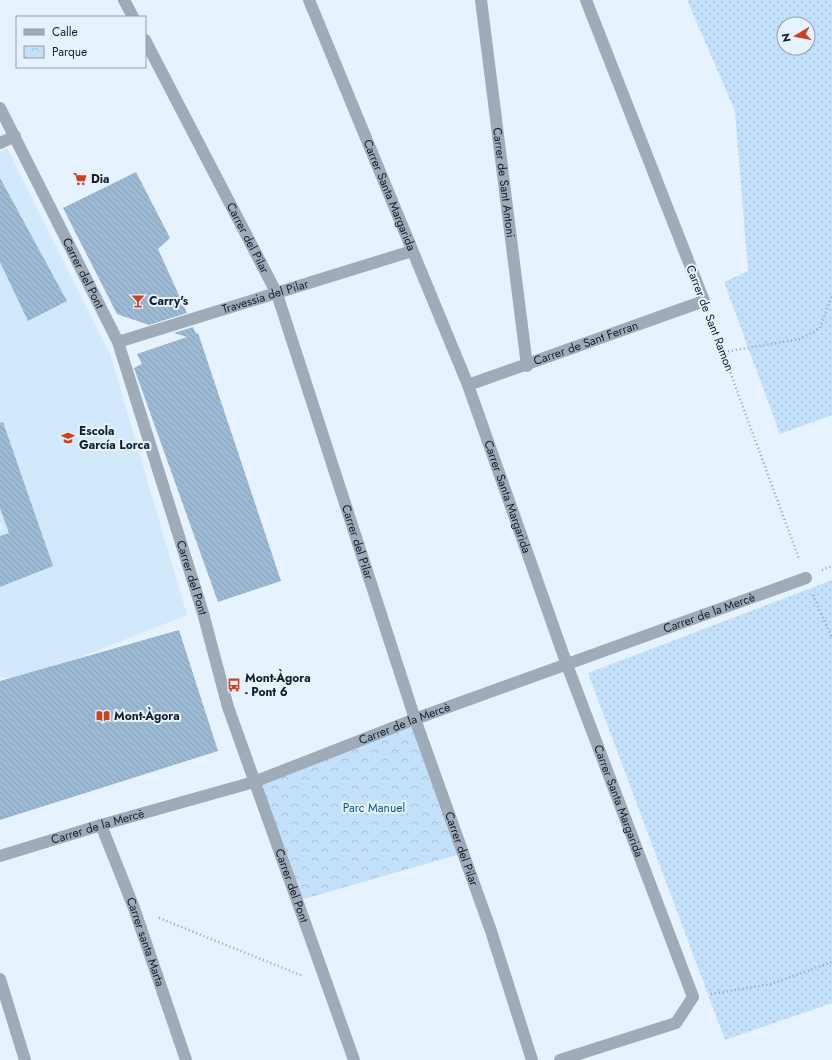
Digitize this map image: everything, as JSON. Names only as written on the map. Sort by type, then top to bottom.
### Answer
[{"type":"street","points":[[124,0],[132,16]]},
{"type":"street","name":"Carrer Santa Margarida","points":[[309,0],[468,385],[567,665],[694,997]]},
{"type":"street","name":"Carrer de Sant Antoni","points":[[481,0],[527,366]]},
{"type":"street","name":"Carrer de Sant Ramon","points":[[586,0],[704,301]]},
{"type":"street","name":"Carrer del Pilar","points":[[146,42],[277,294],[415,719],[488,924],[532,1060]]},
{"type":"street","name":"Carrer del Pont","points":[[0,108],[118,342],[203,613],[228,707],[354,1060]]},
{"type":"street","points":[[0,143],[15,136]]},
{"type":"street","name":"Travessia del Pilar","points":[[118,342],[277,294],[412,250]]},
{"type":"street","name":"Carrer de Sant Ferran","points":[[468,385],[527,366],[704,301]]},
{"type":"street","name":"Carrer de la Mercè","points":[[0,856],[101,825],[254,782],[415,719],[806,578]]},
{"type":"street","name":"Carrer santa Marta","points":[[101,825],[134,908],[186,1060]]},
{"type":"street","points":[[0,979],[24,1060]]},
{"type":"street","points":[[560,1060],[676,1023],[694,997]]},
{"type":"path","points":[[724,352],[800,339],[820,328],[832,295]]},
{"type":"path","name":"Carrer de Sant Ramon","points":[[704,301],[806,578],[832,638]]},
{"type":"path","points":[[134,908],[327,986]]},
{"type":"path","points":[[694,997],[771,984],[832,962]]},
{"type":"shaded area","name":"Escola García Lorca","points":[[7,148],[110,354],[187,615],[20,681],[0,676],[0,530],[3,529],[0,522],[0,152]]},
{"type":"green space","points":[[687,0],[832,0],[832,415],[780,434],[724,282],[748,271],[735,111]]},
{"type":"green space","points":[[832,580],[832,1003],[725,1040],[588,673]]},
{"type":"green space","name":"Parc Manuel","points":[[415,719],[464,853],[297,901],[254,782]]},
{"type":"building","points":[[136,172],[170,238],[158,249],[187,313],[149,325],[117,314],[63,208]]},
{"type":"building","points":[[0,178],[67,301],[28,321],[0,262]]},
{"type":"building","points":[[193,327],[196,334],[198,333],[281,581],[218,602],[134,368],[142,364],[137,354],[187,337],[174,333]]},
{"type":"building","points":[[3,422],[53,566],[0,587],[0,536],[9,533],[0,508],[0,423]]},
{"type":"building","name":"Mont-Àgora","points":[[179,630],[218,751],[0,820],[0,681]]},
{"type":"place","name":"Dia","points":[[80,179]]},
{"type":"place","name":"Carry's","points":[[138,301]]},
{"type":"place","name":"Escola García Lorca","points":[[68,438]]},
{"type":"place","name":"Mont-Àgora - Pont 6","points":[[234,685]]},
{"type":"place","name":"Mont-Àgora","points":[[103,716]]}]
